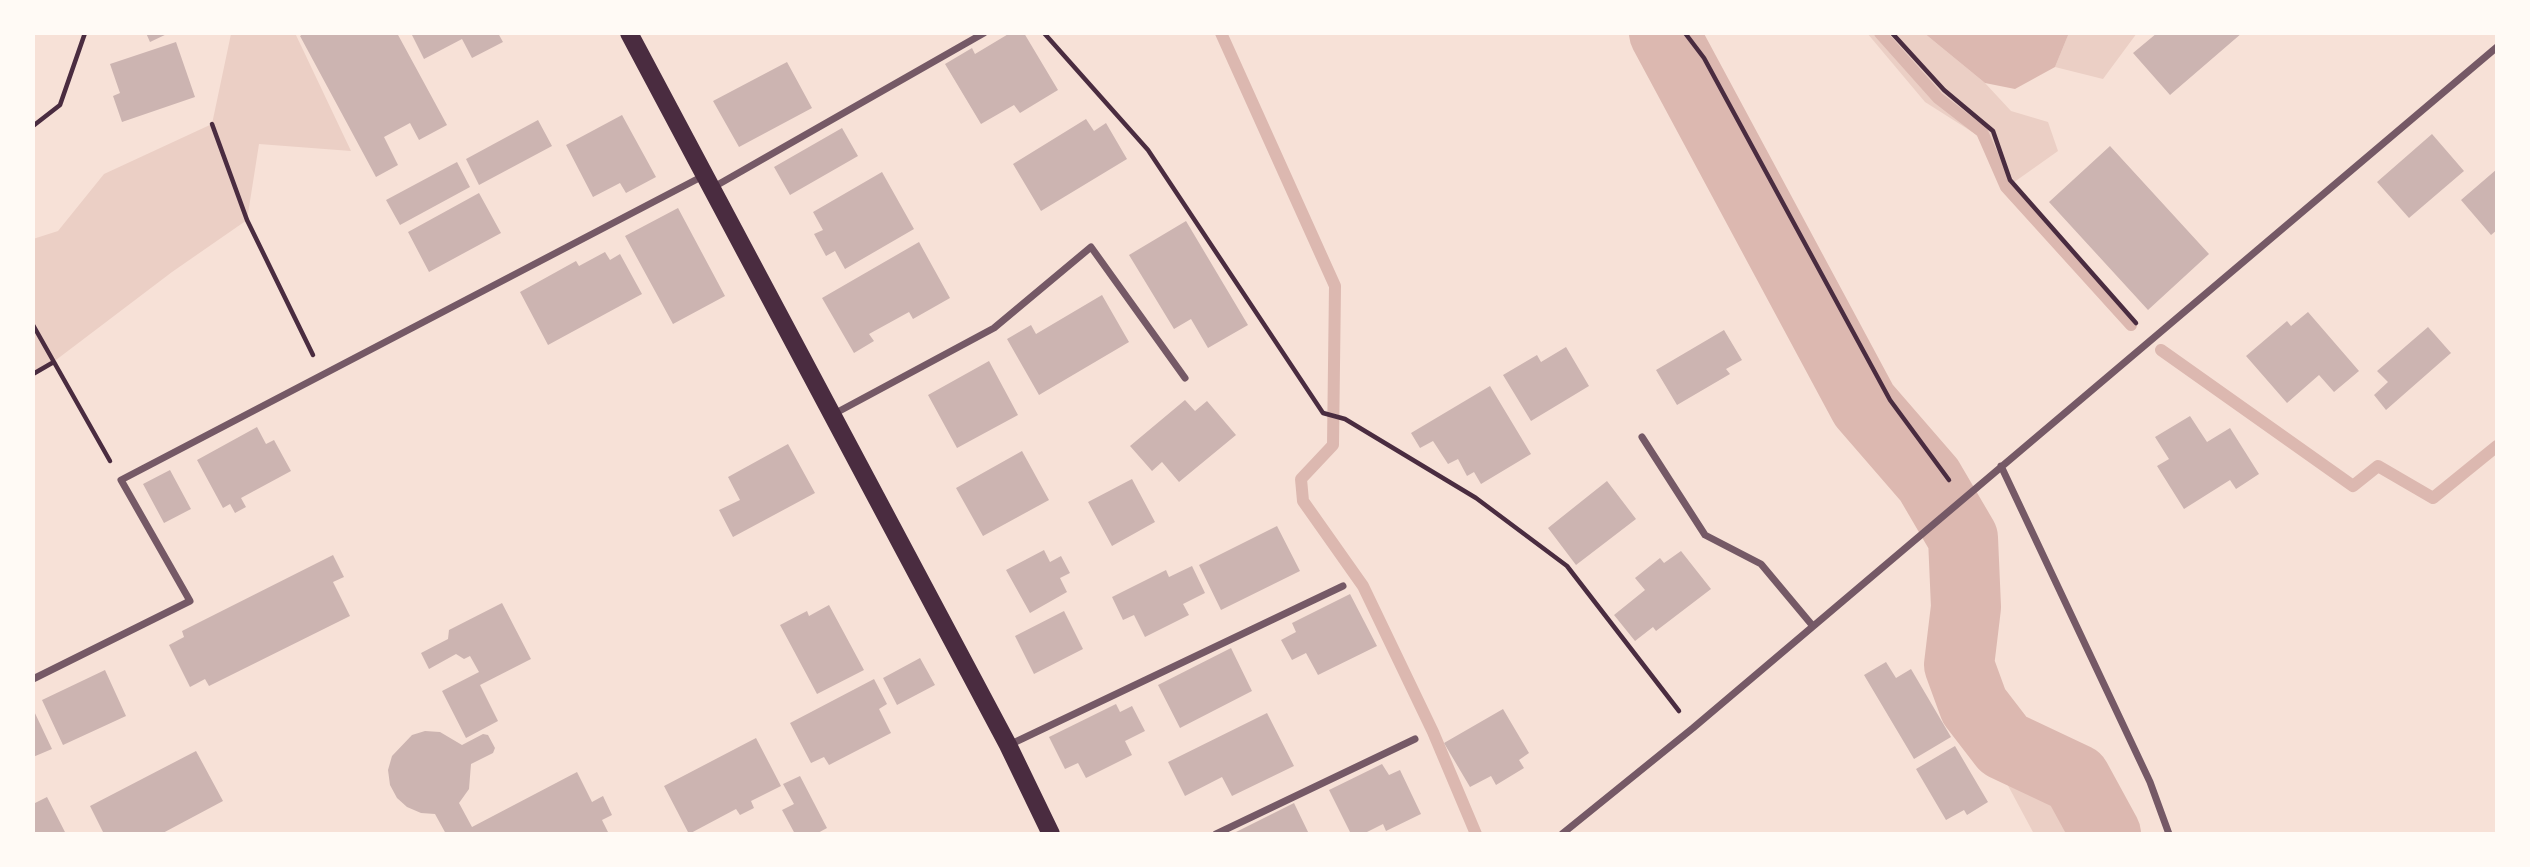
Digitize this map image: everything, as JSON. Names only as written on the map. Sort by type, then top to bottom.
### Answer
[{"type":"main road","points":[[629,33],[831,416],[1009,745],[1051,834]]},
{"type":"street","points":[[33,679],[190,601],[121,480],[322,375],[709,182],[984,33]]},
{"type":"street","points":[[1562,834],[1693,728],[2497,47]]},
{"type":"street","points":[[831,416],[994,328],[1090,247],[1185,378]]},
{"type":"street","points":[[1642,437],[1705,535],[1761,564],[1812,625]]},
{"type":"street","points":[[2001,466],[2150,782],[2169,834]]},
{"type":"street","points":[[1009,745],[1343,586]]},
{"type":"street","points":[[1216,834],[1415,739]]},
{"type":"path","points":[[33,126],[61,106],[85,33]]},
{"type":"path","points":[[1044,33],[1148,150],[1323,413],[1345,419],[1476,498],[1567,566],[1693,728]]},
{"type":"path","points":[[1685,33],[1704,58],[1890,400],[1949,480],[1973,489]]},
{"type":"path","points":[[1892,33],[1944,90],[1993,131],[2010,180],[2151,339]]},
{"type":"path","points":[[212,124],[247,220],[322,375]]},
{"type":"path","points":[[33,325],[52,363],[121,480]]},
{"type":"path","points":[[33,374],[52,363]]},
{"type":"shaded area","points":[[295,33],[351,151],[259,144],[247,220],[172,272],[52,363],[33,374],[33,239],[58,231],[104,174],[212,124],[231,34]]},
{"type":"shaded area","points":[[1867,33],[1924,33],[1985,83],[2011,111],[2048,122],[2058,151],[2003,190],[1977,135],[1925,102]]},
{"type":"shaded area","points":[[1924,33],[2069,33],[2055,67],[2015,89],[1985,83]]},
{"type":"shaded area","points":[[2069,33],[2137,33],[2103,79],[2055,67]]},
{"type":"shaded area","points":[[1998,767],[2066,793],[2086,834],[2034,834]]},
{"type":"building","points":[[146,33],[169,33],[150,42]]},
{"type":"building","points":[[304,33],[397,33],[447,125],[419,140],[410,123],[384,137],[398,165],[376,177],[300,36]]},
{"type":"building","points":[[411,33],[498,33],[503,42],[472,58],[462,39],[424,59]]},
{"type":"building","points":[[1010,33],[1024,33],[1058,90],[1020,113],[1014,105],[981,124],[945,64],[972,48],[975,54]]},
{"type":"building","points":[[2157,33],[2242,33],[2170,95],[2133,53]]},
{"type":"building","points":[[176,42],[195,97],[122,122],[113,96],[120,93],[110,64]]},
{"type":"building","points":[[787,62],[812,108],[739,147],[713,101]]},
{"type":"building","points":[[622,115],[656,177],[626,193],[620,183],[593,197],[566,145]]},
{"type":"building","points":[[1086,119],[1094,131],[1106,123],[1127,159],[1041,211],[1013,164]]},
{"type":"building","points":[[538,120],[552,146],[479,185],[466,159]]},
{"type":"building","points":[[842,128],[858,156],[790,195],[774,167]]},
{"type":"building","points":[[2432,134],[2464,171],[2409,218],[2377,182]]},
{"type":"building","points":[[2110,146],[2209,254],[2148,310],[2049,202]]},
{"type":"building","points":[[457,162],[470,187],[400,225],[386,200]]},
{"type":"building","points":[[2497,169],[2497,230],[2491,235],[2461,200]]},
{"type":"building","points":[[882,172],[914,229],[845,269],[835,251],[826,256],[814,234],[823,230],[813,212]]},
{"type":"building","points":[[479,193],[501,233],[429,272],[408,232]]},
{"type":"building","points":[[678,208],[725,296],[673,324],[625,236]]},
{"type":"building","points":[[1186,221],[1248,325],[1208,348],[1191,319],[1174,329],[1129,255]]},
{"type":"building","points":[[919,242],[950,298],[913,319],[909,312],[869,334],[874,341],[854,353],[822,298]]},
{"type":"building","points":[[605,252],[610,260],[620,254],[642,294],[548,345],[520,292],[576,261],[579,266]]},
{"type":"building","points":[[1102,295],[1129,342],[1039,395],[1007,339],[1031,325],[1036,334]]},
{"type":"building","points":[[2308,312],[2359,371],[2334,392],[2319,375],[2287,403],[2246,356],[2287,321],[2291,326]]},
{"type":"building","points":[[2428,327],[2451,353],[2386,410],[2374,395],[2388,382],[2377,371]]},
{"type":"building","points":[[1724,330],[1742,360],[1726,369],[1730,374],[1677,405],[1656,370]]},
{"type":"building","points":[[1566,347],[1589,386],[1531,421],[1503,375],[1537,355],[1541,362]]},
{"type":"building","points":[[989,361],[1018,415],[957,448],[928,395]]},
{"type":"building","points":[[1490,386],[1531,454],[1481,484],[1474,472],[1467,476],[1458,459],[1448,464],[1433,441],[1420,448],[1411,433]]},
{"type":"building","points":[[1185,400],[1195,411],[1207,401],[1236,435],[1179,482],[1162,462],[1152,471],[1130,446]]},
{"type":"building","points":[[2190,416],[2207,442],[2230,428],[2259,474],[2236,489],[2230,480],[2184,509],[2157,466],[2169,459],[2155,437]]},
{"type":"building","points":[[257,427],[266,444],[274,440],[291,471],[241,498],[246,507],[235,513],[230,504],[223,508],[197,460]]},
{"type":"building","points":[[788,444],[815,493],[733,537],[719,510],[740,500],[728,477]]},
{"type":"building","points":[[1022,451],[1049,500],[983,536],[956,488]]},
{"type":"building","points":[[170,470],[191,509],[164,523],[143,484]]},
{"type":"building","points":[[1132,479],[1155,522],[1112,546],[1088,502]]},
{"type":"building","points":[[1607,481],[1636,519],[1576,565],[1548,528]]},
{"type":"building","points":[[1277,526],[1300,571],[1221,610],[1199,565]]},
{"type":"building","points":[[1044,550],[1050,562],[1061,556],[1070,573],[1060,578],[1067,592],[1030,613],[1006,570]]},
{"type":"building","points":[[1681,551],[1711,589],[1656,631],[1653,627],[1635,641],[1614,615],[1645,590],[1635,578],[1660,558],[1664,563]]},
{"type":"building","points":[[333,555],[344,577],[333,582],[350,616],[209,686],[205,679],[190,687],[169,645],[184,637],[182,631]]},
{"type":"building","points":[[1192,566],[1205,593],[1183,604],[1189,615],[1145,637],[1134,615],[1123,620],[1112,597],[1166,570],[1169,577]]},
{"type":"building","points":[[1350,594],[1377,646],[1318,675],[1306,653],[1292,660],[1281,640],[1296,632],[1292,623]]},
{"type":"building","points":[[502,603],[531,659],[480,685],[498,721],[466,738],[442,691],[479,672],[470,656],[464,659],[456,654],[429,669],[421,653],[448,639],[449,630]]},
{"type":"building","points":[[829,605],[864,670],[817,694],[780,625],[807,611],[809,616]]},
{"type":"building","points":[[1064,611],[1083,649],[1034,674],[1015,636]]},
{"type":"building","points":[[1231,648],[1252,691],[1180,728],[1158,685]]},
{"type":"building","points":[[920,658],[935,685],[897,705],[883,678]]},
{"type":"building","points":[[1886,662],[1896,678],[1911,669],[1951,737],[1914,759],[1864,675]]},
{"type":"building","points":[[105,670],[126,716],[63,745],[42,700]]},
{"type":"building","points":[[874,679],[887,704],[879,709],[891,733],[829,765],[824,757],[811,763],[790,723]]},
{"type":"building","points":[[1116,704],[1120,712],[1132,706],[1145,731],[1125,741],[1132,755],[1086,778],[1078,763],[1065,769],[1049,737]]},
{"type":"building","points":[[33,709],[52,749],[33,757]]},
{"type":"building","points":[[1503,709],[1529,753],[1519,760],[1524,768],[1496,785],[1491,776],[1470,787],[1444,743]]},
{"type":"building","points":[[1267,713],[1294,766],[1232,796],[1222,777],[1185,796],[1168,762]]},
{"type":"building","points":[[425,731],[440,732],[462,745],[483,734],[488,735],[495,748],[493,753],[471,764],[469,789],[459,803],[472,827],[577,772],[592,802],[603,796],[612,815],[602,820],[609,834],[446,834],[435,814],[421,813],[407,807],[397,798],[390,785],[388,770],[392,756],[412,735]]},
{"type":"building","points":[[756,738],[781,786],[751,801],[754,808],[740,815],[736,809],[689,834],[664,786]]},
{"type":"building","points":[[1955,746],[1988,802],[1967,815],[1964,810],[1946,820],[1916,769]]},
{"type":"building","points":[[196,751],[223,801],[161,834],[104,834],[90,806]]},
{"type":"building","points":[[1382,764],[1389,775],[1400,770],[1421,814],[1386,831],[1383,824],[1363,834],[1351,834],[1329,790]]},
{"type":"building","points":[[800,776],[827,828],[816,834],[795,834],[782,810],[794,804],[783,784]]},
{"type":"building","points":[[47,797],[66,834],[33,834],[33,804]]},
{"type":"building","points":[[1294,803],[1309,834],[1232,834]]},
{"type":"waterway","points":[[1221,33],[1335,286],[1333,445],[1301,479],[1303,501],[1363,586],[1433,732],[1476,834]]},
{"type":"waterway","points":[[1664,33],[1864,405],[1929,480],[1963,538],[1966,607],[1959,665],[1974,706],[2004,745],[2076,779],[2106,834]]},
{"type":"waterway","points":[[1880,33],[1938,98],[1982,132],[2006,187],[2131,325]]},
{"type":"waterway","points":[[2161,350],[2353,486],[2378,466],[2433,498],[2497,446]]}]
